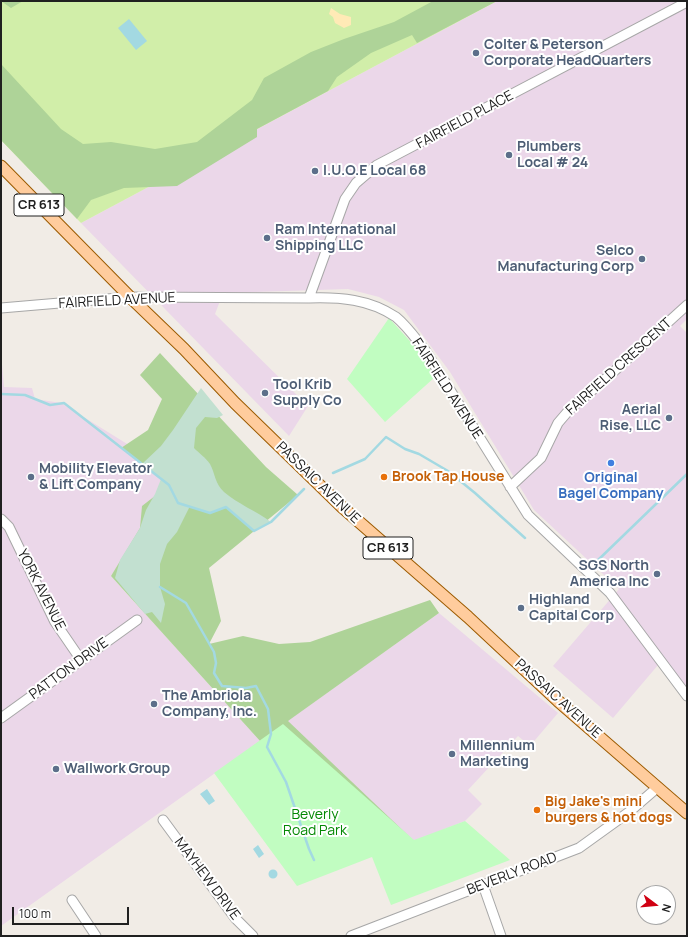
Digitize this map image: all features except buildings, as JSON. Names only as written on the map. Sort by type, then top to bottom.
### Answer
[{"type":"main road","name":"PASSAIC AVENUE","points":[[1,166],[130,297],[184,349],[235,403],[342,508],[483,630],[558,701],[687,813]]},
{"type":"street","name":"FAIRFIELD PLACE","points":[[309,298],[345,199],[356,183],[377,165],[687,2]]},
{"type":"street","name":"FAIRFIELD AVENUE","points":[[1,308],[130,297],[334,297],[357,300],[372,305],[396,318],[409,330],[425,350],[528,515],[610,593],[687,696]]},
{"type":"street","name":"FAIRFIELD CRESCENT","points":[[510,487],[541,458],[558,423],[570,409],[610,375],[687,304]]},
{"type":"street","name":"YORK AVENUE","points":[[1,519],[9,527],[56,622],[81,660]]},
{"type":"street","name":"PATTON DRIVE","points":[[1,718],[137,620]]},
{"type":"street","name":"BEVERLY ROAD","points":[[353,936],[579,848],[629,812],[658,787]]},
{"type":"street","name":"MAYHEW DRIVE","points":[[163,820],[235,918],[253,936]]},
{"type":"street","points":[[483,885],[501,936]]},
{"type":"street","points":[[72,900],[96,936]]},
{"type":"shaded area","points":[[497,1],[687,1],[687,319],[680,326],[687,333],[687,690],[664,658],[613,718],[553,666],[619,589],[534,510],[450,372],[404,310],[379,297],[348,289],[223,293],[215,314],[308,406],[289,436],[81,223]]},
{"type":"shaded area","points":[[1,353],[4,387],[32,388],[35,399],[61,403],[166,468],[143,532],[111,576],[260,741],[1,926]]},
{"type":"shaded area","points":[[439,613],[558,713],[530,746],[518,736],[468,790],[482,804],[465,821],[414,841],[283,724]]},
{"type":"green space","points":[[1,1],[497,1],[81,223],[1,140]]},
{"type":"green space","points":[[1,1],[23,1],[11,8]]},
{"type":"green space","points":[[433,1],[497,1],[417,43],[412,35],[371,53],[337,77],[328,91],[257,129],[257,137],[177,186],[124,188],[91,200],[77,219],[1,140],[1,64],[61,129],[83,144],[111,142],[155,149],[197,142],[252,100],[264,78],[311,52],[394,22]]},
{"type":"green space","points":[[389,318],[418,350],[435,377],[385,422],[347,379]]},
{"type":"green space","points":[[160,353],[266,467],[298,495],[209,568],[221,621],[209,644],[243,636],[279,644],[310,642],[430,600],[439,613],[288,721],[414,841],[220,770],[260,741],[111,576],[140,528],[142,506],[169,485],[121,448],[148,430],[162,399],[140,375]]},
{"type":"green space","points":[[201,388],[223,415],[217,418],[205,417],[196,428],[194,448],[210,464],[217,482],[224,492],[271,522],[254,531],[226,507],[210,513],[190,506],[177,532],[167,544],[160,564],[160,587],[165,604],[161,623],[152,612],[145,614],[115,578],[120,560],[140,528],[146,510],[161,479],[142,464],[161,446]]},
{"type":"green space","name":"Beverly Road Park","points":[[283,724],[414,840],[465,821],[510,860],[391,905],[372,857],[297,886],[214,773]]},
{"type":"sand","points":[[331,8],[340,14],[351,17],[351,25],[344,28],[335,23],[333,17],[329,14]]},
{"type":"water","points":[[129,19],[147,41],[136,50],[118,28]]},
{"type":"water","points":[[207,789],[215,801],[209,805],[200,794]]},
{"type":"water","points":[[258,845],[264,854],[259,858],[253,849]]},
{"type":"water","points":[[273,869],[278,874],[273,879],[268,874]]},
{"type":"waterway","points":[[1,394],[25,395],[50,405],[64,403],[169,485],[178,503],[210,513],[226,507],[254,531],[271,522],[304,489]]},
{"type":"waterway","points":[[333,473],[365,459],[386,437],[405,449],[419,454],[448,471],[525,538]]},
{"type":"waterway","points":[[596,562],[687,474]]},
{"type":"waterway","points":[[160,587],[186,603],[214,652],[216,663],[214,673],[222,686],[246,688],[256,686],[268,709],[271,734],[267,747],[286,782],[314,860]]},
{"type":"place","name":"Colter & Peterson Corporate HeadQuarters","points":[[476,53]]},
{"type":"place","name":"Plumbers Local # 24","points":[[509,155]]},
{"type":"place","name":"I.U.O.E Local 68","points":[[315,171]]},
{"type":"place","name":"Ram International Shipping LLC","points":[[267,238]]},
{"type":"place","name":"Selco Manufacturing Corp","points":[[642,259]]},
{"type":"place","name":"Tool Krib Supply Co","points":[[265,393]]},
{"type":"place","name":"Aerial Rise, LLC","points":[[669,418]]},
{"type":"place","name":"Original Bagel Company","points":[[611,463]]},
{"type":"place","name":"Mobility Elevator & Lift Company","points":[[31,477]]},
{"type":"place","name":"Brook Tap House","points":[[384,477]]},
{"type":"place","name":"SGS North America Inc","points":[[657,574]]},
{"type":"place","name":"Highland Capital Corp","points":[[521,608]]},
{"type":"place","name":"The Ambriola Company, Inc.","points":[[154,704]]},
{"type":"place","name":"Millennium Marketing","points":[[452,754]]},
{"type":"place","name":"Wallwork Group","points":[[56,769]]},
{"type":"place","name":"Big Jake's mini burgers & hot dogs","points":[[537,810]]}]
